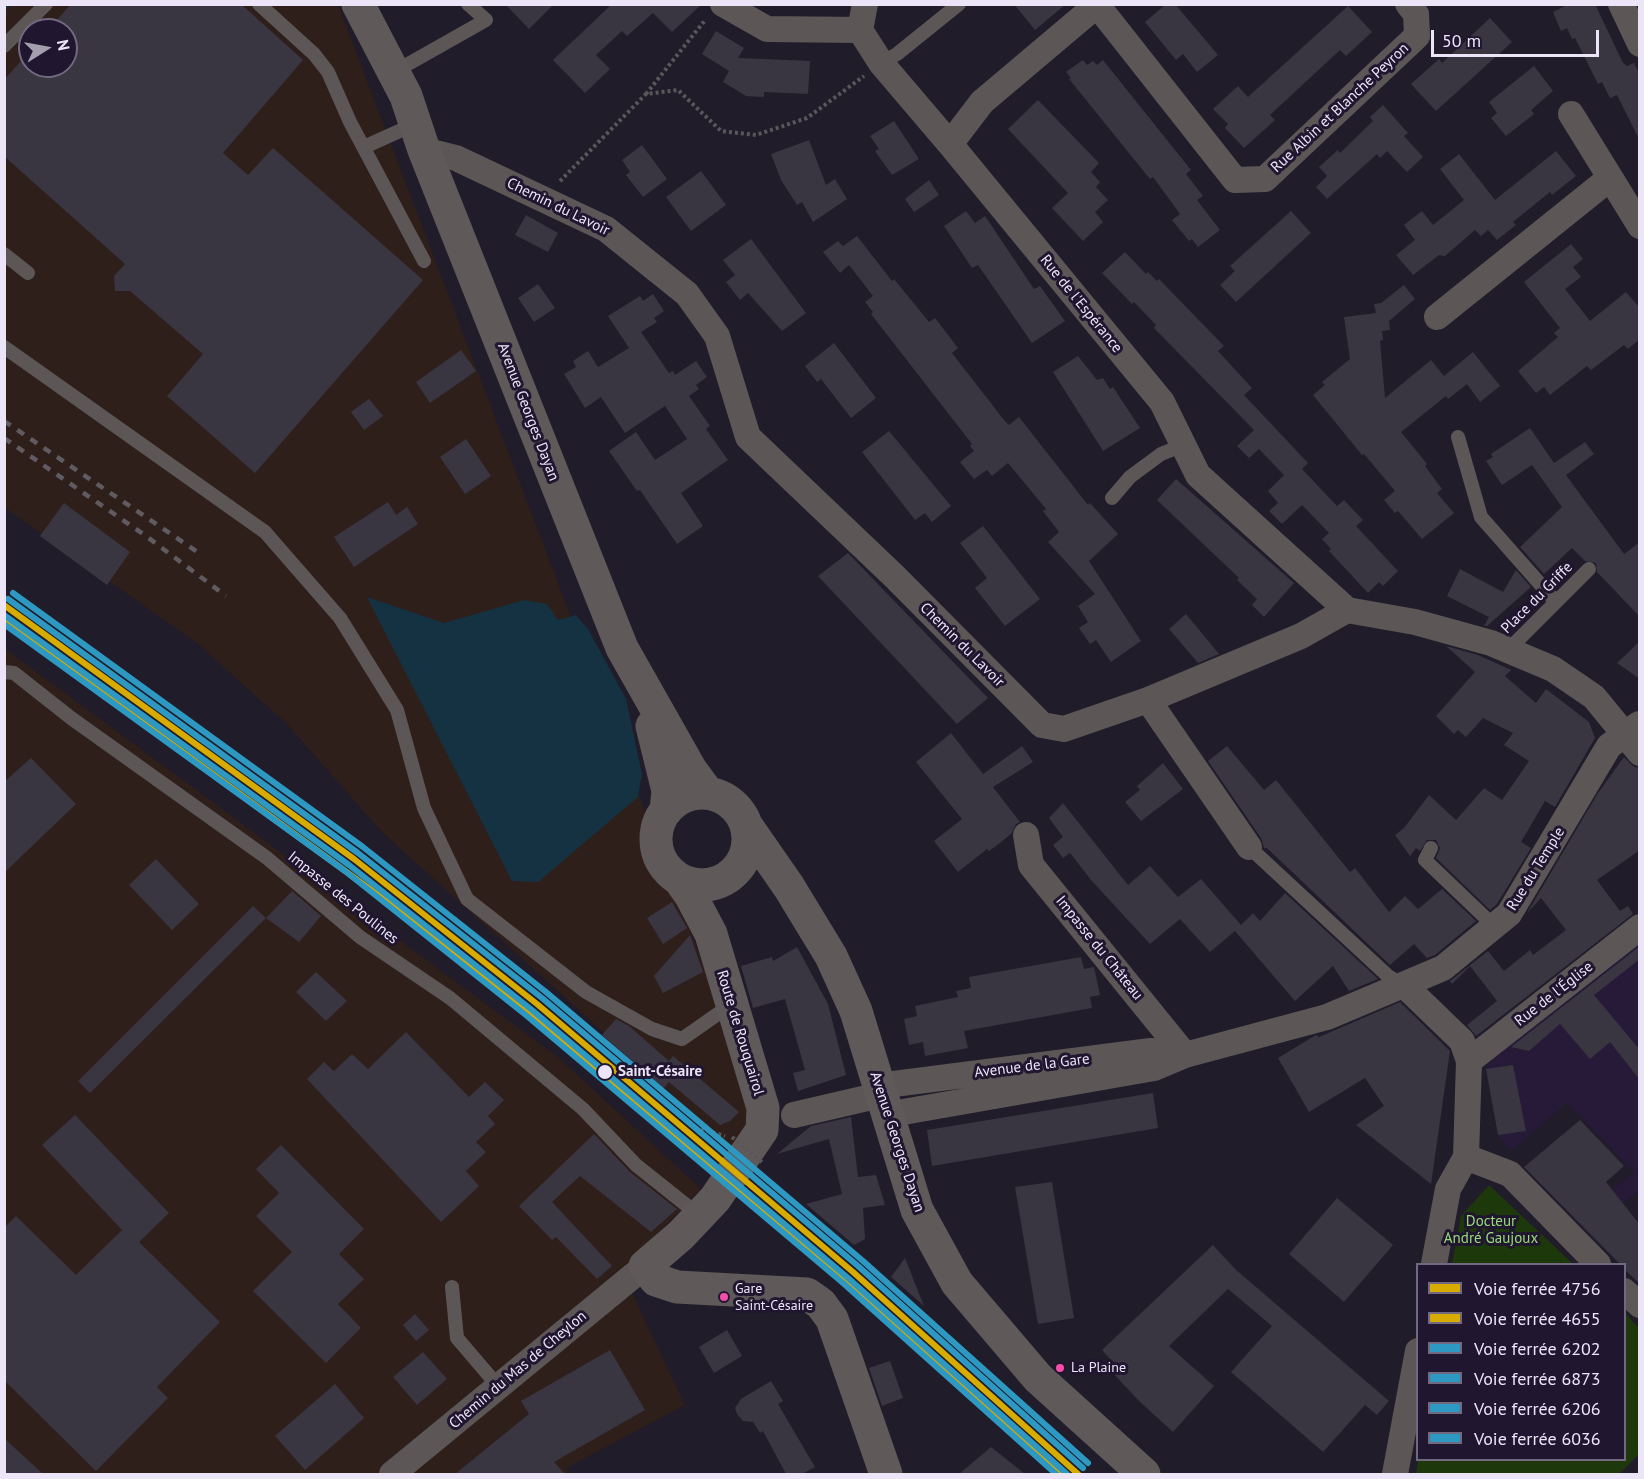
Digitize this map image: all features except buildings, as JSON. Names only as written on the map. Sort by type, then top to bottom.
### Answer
[{"type":"street","points":[[358,4],[394,72],[420,137]]},
{"type":"street","points":[[716,10],[732,12],[767,29],[860,30],[865,4]]},
{"type":"street","name":"Rue Albin et Blanche Peyron","points":[[1097,5],[1235,180],[1245,180],[1264,179],[1417,36],[1416,14],[1408,4]]},
{"type":"street","points":[[1621,4],[1640,44]]},
{"type":"street","points":[[950,144],[982,102],[1097,5]]},
{"type":"street","name":"Rue de l'Espérance","points":[[860,30],[881,63],[1162,402],[1181,446],[1197,474],[1347,610]]},
{"type":"street","points":[[1571,114],[1640,226]]},
{"type":"street","name":"Chemin du Lavoir","points":[[420,137],[456,158],[606,229],[687,294],[717,336],[748,437],[894,576],[1042,725],[1064,729],[1148,700],[1301,636],[1347,610]]},
{"type":"street","name":"Avenue Georges Dayan","points":[[420,137],[602,602],[634,673],[662,760],[668,791],[666,811]]},
{"type":"street","points":[[1437,317],[1610,178]]},
{"type":"street","points":[[1347,610],[1415,622],[1508,650],[1553,669],[1594,697],[1635,737]]},
{"type":"street","name":"Avenue Georges Dayan","points":[[634,673],[708,793]]},
{"type":"street","points":[[1148,700],[1249,847]]},
{"type":"street","name":"Rue du Temple","points":[[1405,986],[1443,968],[1509,914],[1526,889],[1609,746],[1635,737]]},
{"type":"street","points":[[725,879],[745,856],[748,839],[746,825],[730,803],[708,793],[689,795],[666,811],[657,831],[657,846],[668,869],[679,879],[699,885],[752,875],[772,879],[788,887]]},
{"type":"street","name":"Avenue Georges Dayan","points":[[746,825],[831,956],[856,1011],[881,1099],[917,1210],[957,1283],[1038,1378],[1144,1474]]},
{"type":"street","name":"Impasse du Château","points":[[1026,835],[1031,865],[1185,1055]]},
{"type":"street","name":"Route de Rouquairol","points":[[645,1266],[684,1232],[762,1130],[763,1108],[711,934],[691,896],[679,879]]},
{"type":"street","name":"Route de Rouquairol","points":[[711,934],[714,894],[725,879]]},
{"type":"street","name":"Rue de l'Église","points":[[1469,1061],[1640,927]]},
{"type":"street","points":[[1405,986],[1462,1041],[1469,1061],[1466,1157],[1448,1189],[1434,1263]]},
{"type":"street","name":"Avenue de la Gare","points":[[794,1115],[1151,1051],[1185,1055],[1327,1017],[1405,986]]},
{"type":"street","points":[[1466,1157],[1510,1174],[1597,1263]]},
{"type":"street","points":[[684,1232],[691,1268],[735,1289]]},
{"type":"street","points":[[645,1266],[656,1280],[676,1287],[807,1294],[821,1304],[832,1319],[886,1474]]},
{"type":"street","name":"Chemin du Mas de Cheylon","points":[[392,1474],[645,1266]]},
{"type":"street","points":[[1626,1293],[1640,1305]]},
{"type":"street","points":[[1395,1474],[1416,1362]]},
{"type":"lane","points":[[4,46],[46,4]]},
{"type":"lane","points":[[258,4],[314,54],[328,72],[364,147],[424,261]]},
{"type":"lane","points":[[394,72],[486,20],[468,4]]},
{"type":"lane","points":[[881,63],[897,54],[959,4]]},
{"type":"lane","points":[[364,147],[420,137]]},
{"type":"lane","points":[[4,254],[28,273]]},
{"type":"lane","points":[[4,347],[265,532],[340,618],[397,710],[424,808],[467,899],[586,992],[651,1029],[682,1039],[732,1004]]},
{"type":"lane","points":[[1458,437],[1481,517],[1556,602]]},
{"type":"lane","points":[[1112,498],[1130,477],[1161,454],[1181,446]]},
{"type":"lane","name":"Place du Griffe","points":[[1508,650],[1589,569]]},
{"type":"lane","name":"Impasse des Poulines","points":[[4,672],[14,674],[71,718],[267,858],[360,937],[450,998],[583,1109],[636,1165],[684,1232]]},
{"type":"lane","points":[[1249,847],[1388,976],[1405,986]]},
{"type":"lane","points":[[1431,848],[1425,860],[1494,926]]},
{"type":"lane","points":[[452,1287],[457,1338],[498,1386]]},
{"type":"path","points":[[543,198],[646,94],[661,72],[716,10]]},
{"type":"path","points":[[646,94],[678,90],[721,131],[756,135],[807,118],[881,63]]},
{"type":"path","points":[[701,1129],[748,1151]]},
{"type":"shaded area","points":[[5,5],[338,5],[757,1106],[734,1150],[382,832],[287,724],[197,643],[5,508]]},
{"type":"shaded area","points":[[4,648],[559,1058],[701,1189],[622,1272],[685,1405],[566,1468],[570,1474],[5,1474]]},
{"type":"shaded area","points":[[1639,937],[1639,1191],[1586,1228],[1575,1216],[1635,1173],[1567,1103],[1511,1151],[1498,1135],[1486,1069],[1492,1060],[1562,999]]},
{"type":"green space","name":"Docteur André Gaujoux","points":[[1489,1185],[1572,1263],[1452,1263],[1461,1216]]},
{"type":"green space","points":[[1626,1314],[1639,1328],[1640,1453],[1619,1474],[1416,1474],[1418,1461],[1626,1461]]},
{"type":"water","points":[[367,597],[444,623],[524,600],[547,604],[558,620],[576,615],[588,629],[626,699],[642,774],[638,797],[538,882],[512,881]]},
{"type":"railway","points":[[4,421],[202,555]]},
{"type":"railway","points":[[4,438],[146,536],[226,596]]},
{"type":"rail line","name":"6036","points":[[13,593],[363,847],[546,992],[863,1261],[1088,1463]]},
{"type":"rail line","name":"6873","points":[[8,599],[358,853],[542,998],[858,1266],[1083,1468]]},
{"type":"rail line","name":"4655","points":[[4,605],[354,859],[537,1004],[853,1272],[1078,1474]]},
{"type":"rail line","name":"6202","points":[[4,615],[349,865],[532,1010],[848,1278],[1067,1474]]},
{"type":"rail line","name":"4756","points":[[4,621],[393,906],[476,970],[635,1101],[845,1281],[1061,1474]]},
{"type":"rail line","name":"6206","points":[[4,624],[345,871],[527,1016],[843,1283],[1056,1474]]},
{"type":"place","name":"Saint-Césaire","points":[[605,1072]]},
{"type":"place","name":"Gare Saint-Césaire","points":[[724,1297]]},
{"type":"place","name":"La Plaine","points":[[1060,1368]]}]
